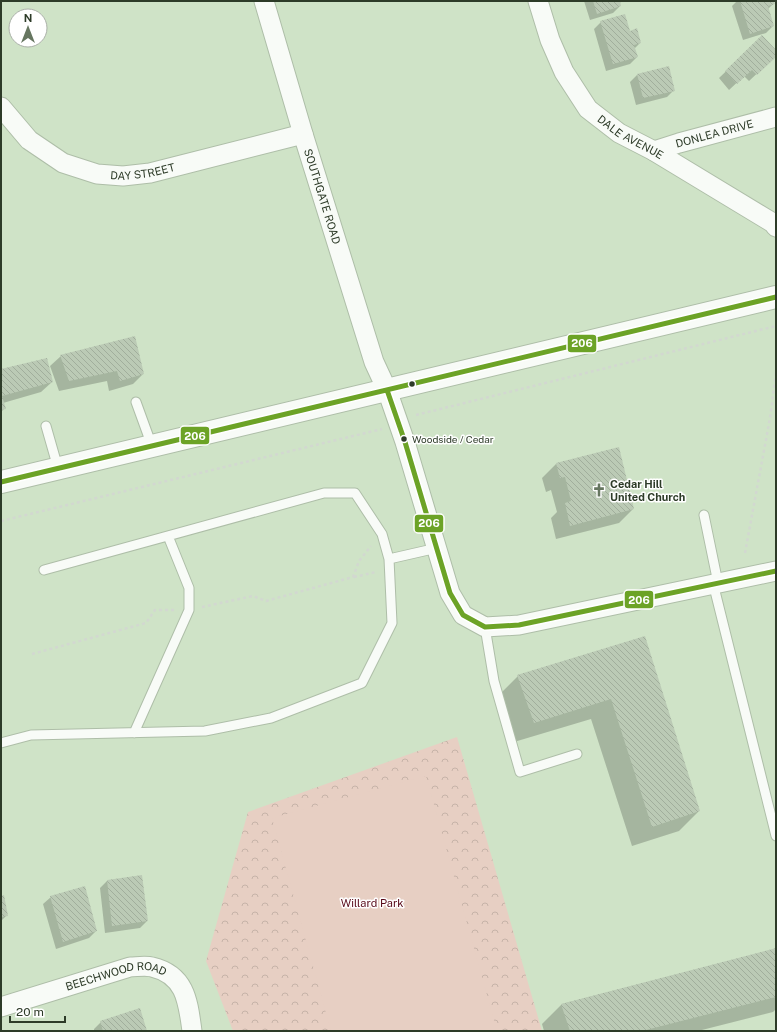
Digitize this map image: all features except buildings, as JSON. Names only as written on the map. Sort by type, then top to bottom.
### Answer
[{"type":"main road","points":[[1,482],[776,298]]},
{"type":"street","name":"SOUTHGATE ROAD","points":[[264,1],[303,134],[374,362],[387,390],[405,442],[450,593],[463,615],[485,627]]},
{"type":"street","name":"DALE AVENUE","points":[[538,1],[550,40],[564,72],[588,109],[619,133],[654,151],[773,223],[776,227]]},
{"type":"street","name":"DAY STREET","points":[[1,107],[29,140],[63,163],[97,174],[123,176],[150,173],[303,134]]},
{"type":"street","name":"DONLEA DRIVE","points":[[654,151],[776,117]]},
{"type":"street","points":[[485,627],[519,625],[776,570]]},
{"type":"street","name":"BEECHWOOD ROAD","points":[[1,1006],[130,967],[151,966],[169,974],[181,986],[187,1000],[192,1031]]},
{"type":"lane","points":[[136,402],[152,446]]},
{"type":"lane","points":[[46,426],[58,468]]},
{"type":"lane","points":[[1,743],[31,735],[205,731],[271,718],[362,683],[392,623],[389,564],[382,534],[355,493],[324,493],[44,570]]},
{"type":"lane","points":[[704,515],[715,583],[776,836]]},
{"type":"lane","points":[[134,733],[189,610],[189,588],[168,536]]},
{"type":"lane","points":[[389,564],[437,548]]},
{"type":"lane","points":[[485,627],[494,681],[520,772],[577,754]]},
{"type":"path","points":[[416,415],[776,326]]},
{"type":"path","points":[[745,553],[770,418],[776,373]]},
{"type":"path","points":[[1,521],[384,428]]},
{"type":"path","points":[[353,577],[359,561],[382,534]]},
{"type":"path","points":[[32,654],[146,623],[155,610],[189,610],[253,596],[266,601],[353,577],[389,564]]},
{"type":"green space","name":"Willard Park","points":[[457,737],[542,1031],[233,1031],[206,961],[248,812]]},
{"type":"green space","points":[[426,776],[497,1031],[331,1031],[272,818]]},
{"type":"transit line","name":"206","points":[[1,482],[776,297]]},
{"type":"transit line","name":"206","points":[[387,390],[405,442],[450,593],[463,615],[485,627],[519,625],[776,571]]},
{"type":"place","name":"Woodside / Cedar","points":[[404,439]]},
{"type":"place","name":"Cedar Hill United Church","points":[[599,490]]}]
